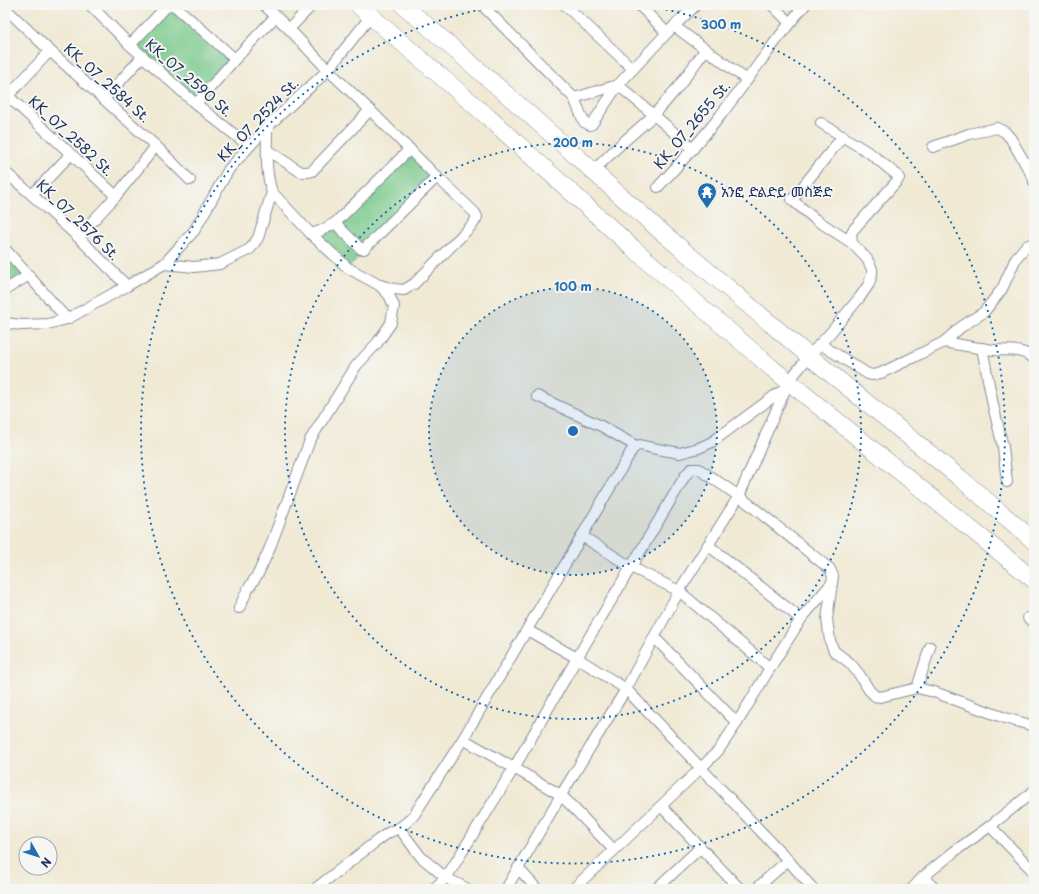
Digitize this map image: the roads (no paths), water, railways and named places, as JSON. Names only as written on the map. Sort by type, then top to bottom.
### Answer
[{"type":"highway","points":[[403,5],[513,100],[658,229],[728,287],[814,350],[1034,541]]},
{"type":"highway","points":[[362,8],[488,117],[693,300],[786,386],[1034,580]]},
{"type":"street","name":"KK_07_2590 St.","points":[[130,45],[166,7],[170,5],[175,6],[235,59]]},
{"type":"street","points":[[264,5],[290,29],[328,70],[475,213],[477,217],[474,224],[414,284],[404,290],[379,285],[348,268],[311,234],[272,192],[269,183],[267,127]]},
{"type":"street","points":[[290,29],[312,5]]},
{"type":"street","points":[[482,5],[574,98],[584,122],[588,124],[592,124],[618,85],[633,68],[696,5]]},
{"type":"street","points":[[565,5],[633,68]]},
{"type":"street","points":[[639,5],[671,30],[706,49],[747,80]]},
{"type":"street","points":[[772,5],[789,22]]},
{"type":"street","name":"KK_07_2655 St.","points":[[658,187],[720,117],[789,22],[805,5]]},
{"type":"street","name":"KK_07_2590 St.","points":[[92,6],[130,45],[196,104],[249,146]]},
{"type":"street","name":"KK_07_2524 St.","points":[[5,323],[48,324],[67,319],[164,264],[194,231],[229,169],[267,127],[328,70],[362,8]]},
{"type":"street","name":"KK_07_2584 St.","points":[[7,9],[50,51],[156,146],[190,180]]},
{"type":"street","points":[[196,104],[235,59],[276,16]]},
{"type":"street","points":[[593,171],[654,115],[679,86],[706,49]]},
{"type":"street","points":[[6,98],[50,51]]},
{"type":"street","points":[[104,99],[143,56]]},
{"type":"street","points":[[574,98],[618,85]]},
{"type":"street","points":[[618,85],[693,149]]},
{"type":"street","name":"KK_07_2582 St.","points":[[6,98],[72,154],[116,196]]},
{"type":"street","points":[[267,150],[301,172],[312,171],[370,110]]},
{"type":"street","points":[[821,123],[871,154],[897,175],[898,178],[897,181],[853,230],[850,235],[852,243]]},
{"type":"street","points":[[933,147],[970,134],[997,128],[1005,132],[1011,139],[1033,177],[1034,182]]},
{"type":"street","points":[[315,889],[378,840],[399,828],[414,815],[463,739],[632,450],[640,444],[652,448],[680,453],[699,448],[712,442],[786,386],[814,350],[860,297],[869,284],[872,274],[872,269],[867,259],[852,243],[815,219],[792,200],[843,136]]},
{"type":"street","points":[[78,237],[116,196],[156,146]]},
{"type":"street","points":[[311,234],[336,223],[410,149]]},
{"type":"street","points":[[32,195],[72,154]]},
{"type":"street","name":"KK_07_2576 St.","points":[[6,176],[32,195],[78,237],[126,286]]},
{"type":"street","points":[[336,223],[361,249],[364,249],[437,177]]},
{"type":"street","points":[[164,264],[194,267],[220,264],[250,249],[258,238],[272,192]]},
{"type":"street","points":[[814,350],[873,375],[881,373],[908,360],[944,342],[961,327],[984,312],[1002,288],[1016,258],[1026,246],[1034,243]]},
{"type":"street","points":[[5,249],[67,319]]},
{"type":"street","points":[[5,290],[29,275]]},
{"type":"street","points":[[239,608],[248,589],[258,574],[269,550],[310,440],[356,366],[378,342],[391,323],[394,306],[389,295],[379,285]]},
{"type":"street","points":[[944,342],[994,350],[1016,350],[1027,353],[1034,358]]},
{"type":"street","points":[[982,348],[1003,447],[1007,482]]},
{"type":"street","points":[[506,889],[561,795],[626,689],[679,591],[738,496],[786,386]]},
{"type":"street","points":[[537,396],[601,426],[636,446]]},
{"type":"street","points":[[433,889],[446,878],[514,768],[577,658],[685,476],[691,469],[699,469],[738,496],[830,568],[833,576],[827,619],[830,641],[834,651],[850,663],[875,696],[880,697],[917,688],[934,692],[1005,718],[1034,726]]},
{"type":"street","points":[[582,536],[631,567],[679,591],[770,668]]},
{"type":"street","points":[[708,545],[801,619]]},
{"type":"street","points":[[574,889],[702,768],[718,751],[801,619],[832,583]]},
{"type":"street","points":[[527,630],[577,658],[626,689],[702,768],[813,889]]},
{"type":"street","points":[[654,637],[737,723]]},
{"type":"street","points":[[917,688],[930,647]]},
{"type":"street","points":[[463,739],[561,795],[614,850]]},
{"type":"street","points":[[912,889],[923,877],[955,851],[1034,792]]},
{"type":"street","points":[[661,806],[740,889]]},
{"type":"street","points":[[990,826],[1034,872]]},
{"type":"street","points":[[399,828],[421,857],[446,878],[468,889]]},
{"type":"street","points":[[656,889],[700,848]]},
{"type":"street","points":[[756,889],[788,860]]},
{"type":"street","points":[[518,868],[537,889]]},
{"type":"street","points":[[923,877],[935,889]]},
{"type":"place","name":"አንፎ ድልድይ መስጅድ","points":[[707,209]]}]
